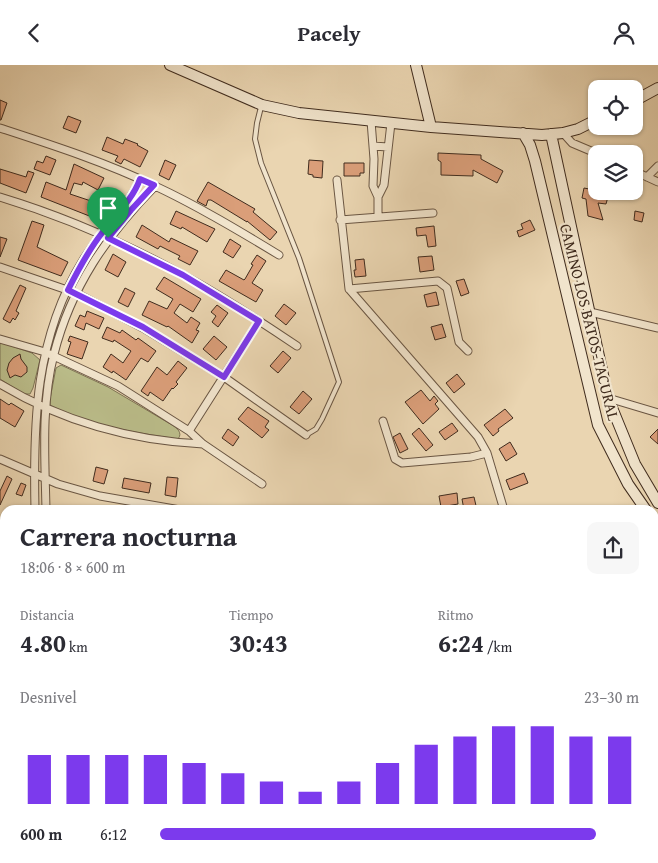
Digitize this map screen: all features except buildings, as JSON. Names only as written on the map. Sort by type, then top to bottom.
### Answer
[{"type":"street","points":[[170,65],[262,105],[299,113],[431,127],[523,133],[563,133],[588,124]]},
{"type":"street","points":[[416,65],[431,127]]},
{"type":"street","points":[[643,96],[658,88]]},
{"type":"street","points":[[371,121],[373,186],[378,197],[378,217]]},
{"type":"street","points":[[378,197],[384,185],[390,123]]},
{"type":"street","points":[[0,128],[46,143],[154,185],[195,206],[279,255]]},
{"type":"street","name":"CAMINO LOS BATOS-TACURAL","points":[[523,133],[530,145],[535,161],[598,425],[628,484],[643,505]]},
{"type":"street","points":[[563,133],[572,143],[588,150]]},
{"type":"street","name":"CAMINO LOS BATOS-TACURAL","points":[[551,134],[608,398],[635,463],[658,503]]},
{"type":"street","points":[[373,146],[388,147]]},
{"type":"street","points":[[647,177],[658,166]]},
{"type":"street","points":[[643,175],[658,182]]},
{"type":"street","points":[[36,505],[34,447],[36,403],[45,352],[55,321],[82,261],[136,189],[140,179]]},
{"type":"street","points":[[336,180],[349,289],[478,437],[487,453],[503,505]]},
{"type":"street","points":[[46,505],[44,447],[46,408],[54,355],[63,324],[90,266],[108,238],[154,185]]},
{"type":"street","points":[[0,197],[36,209],[108,238],[183,275],[297,346]]},
{"type":"street","points":[[340,220],[433,213]]},
{"type":"street","points":[[0,267],[76,293],[143,327],[224,377],[306,435]]},
{"type":"street","points":[[349,289],[438,281],[447,287],[459,342],[468,351]]},
{"type":"street","points":[[590,311],[658,329]]},
{"type":"street","points":[[189,431],[259,321]]},
{"type":"street","points":[[0,339],[54,355],[118,386],[189,431],[203,444],[262,484]]},
{"type":"street","points":[[0,384],[46,408],[120,433],[168,443],[203,444]]},
{"type":"street","points":[[608,398],[658,413]]},
{"type":"street","points":[[383,421],[395,459],[402,463],[471,457],[487,453]]},
{"type":"street","points":[[0,459],[58,484],[100,496],[151,505]]},
{"type":"lane","points":[[262,105],[256,123],[255,139],[261,163],[299,258],[339,381],[316,429],[306,435]]},
{"type":"green space","points":[[0,342],[32,353],[40,360],[30,394],[24,394],[0,379]]},
{"type":"green space","points":[[61,365],[108,387],[172,425],[179,431],[178,439],[96,423],[50,405],[56,368]]},
{"type":"route","points":[[140,179],[154,185],[108,238],[183,275],[259,321],[224,377],[143,327],[68,290],[82,261],[136,189],[140,179]]}]
